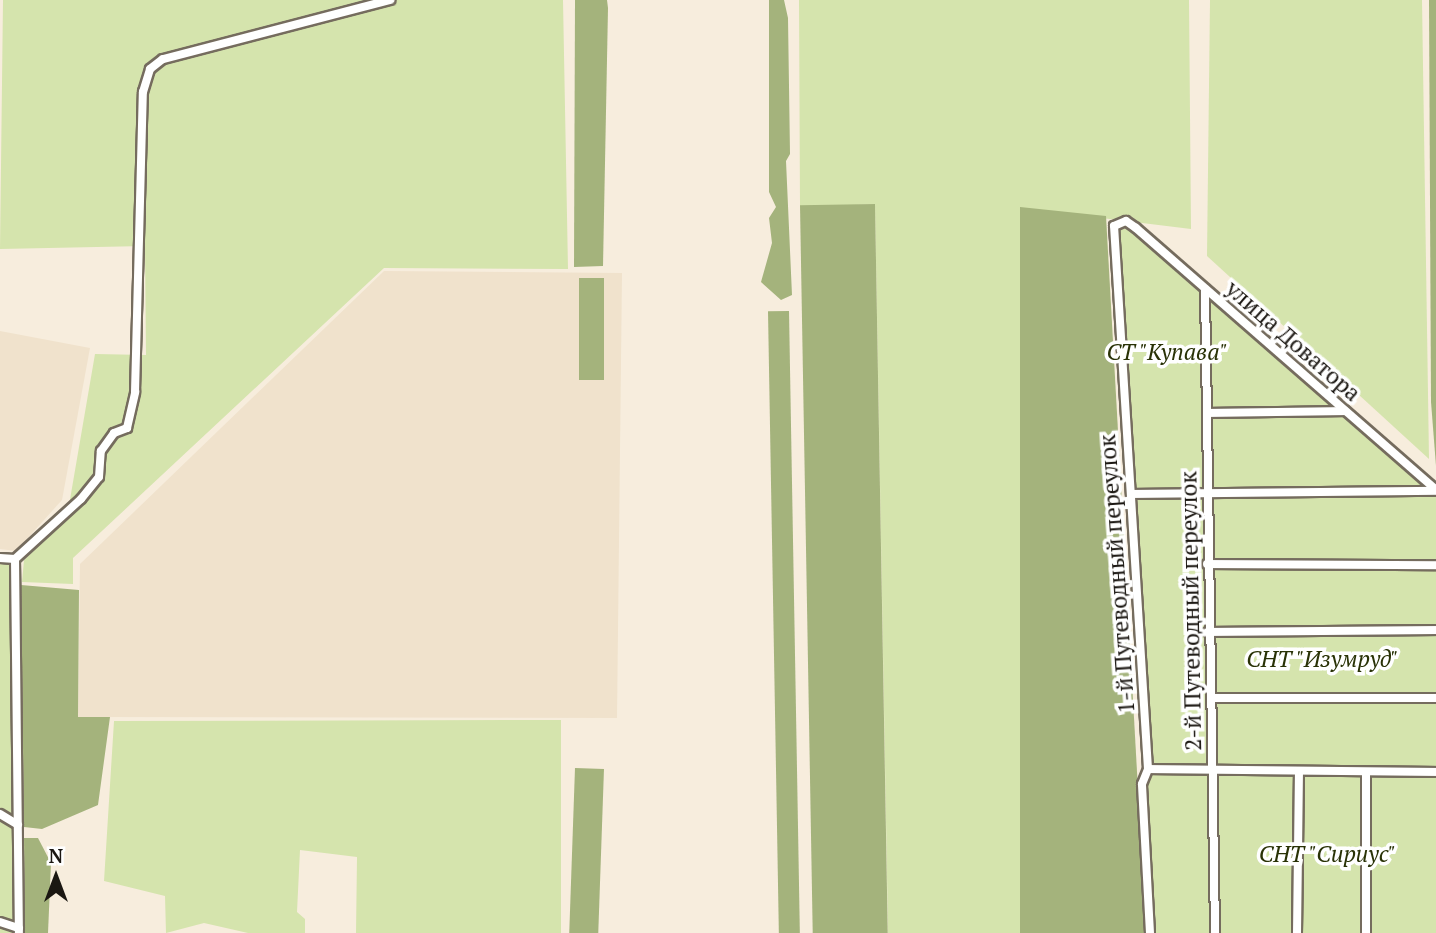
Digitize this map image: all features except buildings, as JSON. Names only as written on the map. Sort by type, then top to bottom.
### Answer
[{"type":"street","points":[[0,558],[15,559],[81,499],[99,477],[101,451],[114,433],[127,428],[135,392],[144,92],[150,69],[163,60],[390,0]]},
{"type":"street","name":"улица Доватора","points":[[1126,221],[1436,490]]},
{"type":"street","name":"1-й Путеводный переулок","points":[[1126,221],[1117,222],[1112,230],[1133,494],[1148,769],[1142,784],[1150,933]]},
{"type":"street","name":"2-й Путеводный переулок","points":[[1205,289],[1209,413],[1206,564],[1215,933]]},
{"type":"street","points":[[1209,413],[1345,411]]},
{"type":"street","points":[[1133,494],[1436,490]]},
{"type":"street","points":[[0,922],[19,931],[15,559]]},
{"type":"street","points":[[1206,564],[1436,565]]},
{"type":"street","points":[[1208,632],[1436,630]]},
{"type":"street","points":[[1211,698],[1436,698]]},
{"type":"street","points":[[1148,769],[1436,772]]},
{"type":"street","points":[[1297,933],[1299,772]]},
{"type":"street","points":[[1366,772],[1366,933]]},
{"type":"street","points":[[0,814],[18,825]]},
{"type":"shaded area","points":[[384,271],[622,273],[617,718],[78,717],[80,564]]},
{"type":"shaded area","points":[[0,331],[90,348],[62,500],[16,551],[0,549]]},
{"type":"green space","points":[[3,0],[563,0],[568,269],[384,268],[73,558],[73,584],[22,582],[24,560],[67,517],[95,354],[146,355],[145,246],[0,249]]},
{"type":"green space","points":[[575,0],[607,0],[608,8],[603,266],[574,267]]},
{"type":"green space","points":[[769,0],[784,0],[788,18],[790,154],[786,161],[792,295],[781,300],[761,282],[772,243],[769,218],[776,207],[769,192]]},
{"type":"green space","points":[[799,0],[1189,0],[1191,229],[1020,208],[1020,933],[888,933],[875,204],[800,208]]},
{"type":"green space","points":[[1210,0],[1422,0],[1429,459],[1207,256]]},
{"type":"green space","points":[[1429,0],[1436,0],[1436,466],[1431,402]]},
{"type":"green space","points":[[875,204],[888,933],[813,933],[800,205]]},
{"type":"green space","points":[[1020,207],[1106,216],[1146,933],[1020,933]]},
{"type":"green space","points":[[1118,229],[1133,229],[1436,486],[1436,933],[1152,933]]},
{"type":"green space","points":[[579,278],[604,278],[604,380],[579,380]]},
{"type":"green space","points":[[768,311],[789,311],[800,933],[779,933]]},
{"type":"green space","points":[[0,558],[15,560],[19,933],[0,933]]},
{"type":"green space","points":[[21,585],[79,590],[78,717],[110,717],[98,805],[42,829],[24,827]]},
{"type":"green space","points":[[561,720],[561,933],[356,933],[357,857],[300,850],[297,912],[305,919],[305,933],[248,933],[204,923],[166,933],[165,896],[104,881],[114,721]]},
{"type":"green space","points":[[575,768],[604,769],[598,933],[569,933]]},
{"type":"green space","points":[[24,838],[38,838],[51,863],[48,933],[25,933]]},
{"type":"park label","name":"СТ \"Купава\"","points":[[1167,352]]},
{"type":"park label","name":"СНТ \"Изумруд\"","points":[[1322,659]]},
{"type":"park label","name":"СНТ \"Сириус\"","points":[[1327,854]]}]
